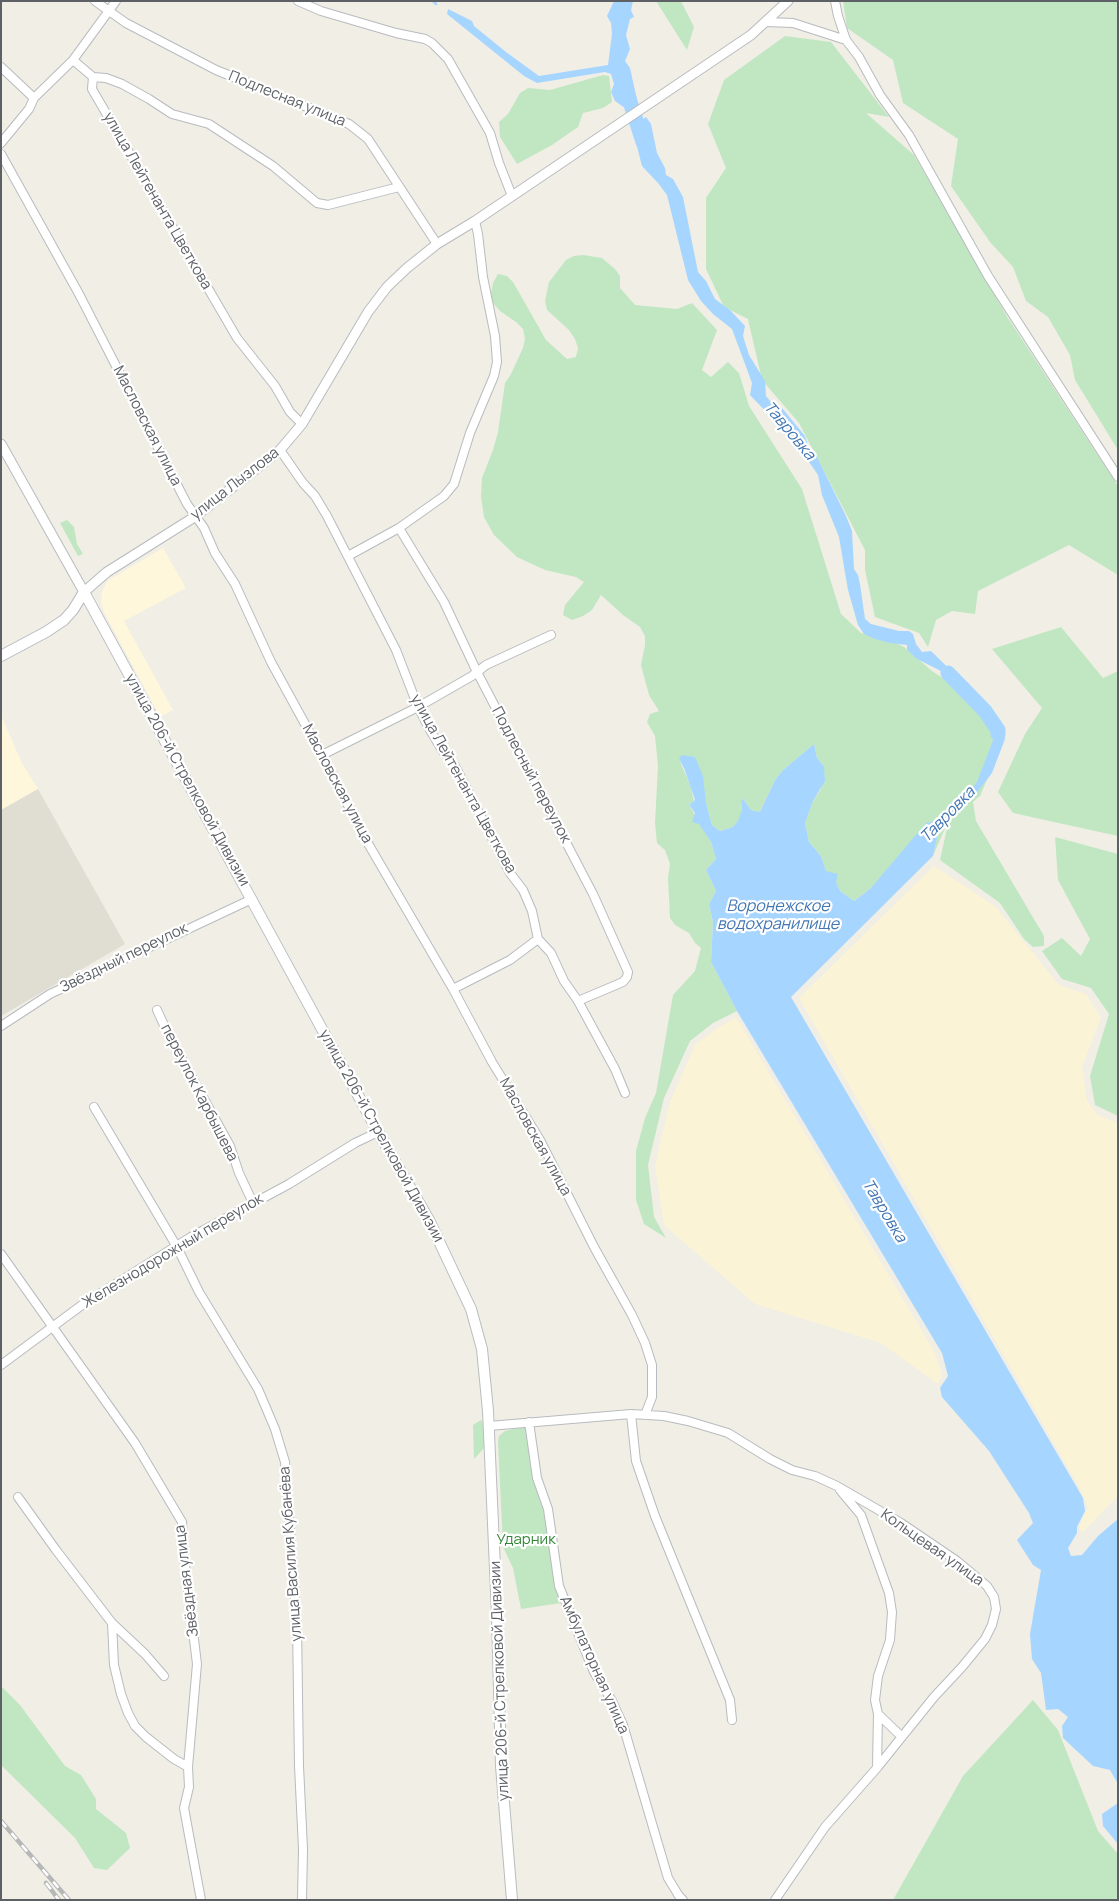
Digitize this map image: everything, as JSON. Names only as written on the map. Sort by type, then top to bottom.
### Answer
[{"type":"main road","name":"улица Лызлова","points":[[1,656],[64,620],[73,610],[84,592]]},
{"type":"main road","name":"улица 206-й Стрелковой Дивизии","points":[[84,592],[378,1132],[429,1220],[471,1309],[482,1349],[489,1426],[501,1766],[512,1900]]},
{"type":"street","name":"Подлесная улица","points":[[95,1],[126,23],[216,70],[349,124],[368,139],[437,244]]},
{"type":"street","points":[[1,143],[29,110],[34,98],[73,60],[116,1]]},
{"type":"street","points":[[298,1],[322,11],[396,33],[425,39],[432,43],[448,59],[490,133],[512,196]]},
{"type":"street","name":"улица Лызлова","points":[[84,592],[107,572],[196,516],[280,450],[302,424],[348,343],[387,286],[437,244],[475,221],[677,83],[751,35],[788,1]]},
{"type":"street","points":[[835,1],[846,40],[859,57],[880,95],[909,135],[988,276],[1118,477]]},
{"type":"street","points":[[766,22],[793,22],[846,40]]},
{"type":"street","points":[[73,60],[93,77],[106,78],[122,84],[150,99],[172,114],[209,124],[273,166],[316,203],[336,204],[398,187]]},
{"type":"street","points":[[1,67],[34,98]]},
{"type":"street","name":"улица Лейтенанта Цветкова","points":[[93,77],[92,89],[98,100],[237,338],[275,386],[290,412],[302,424]]},
{"type":"street","name":"Масловская улица","points":[[1,154],[79,294],[187,504],[196,516],[215,553],[235,584],[271,662],[322,754],[366,840],[453,989],[492,1062],[540,1140],[594,1247],[632,1315],[645,1343],[652,1365],[652,1396],[645,1415]]},
{"type":"street","points":[[348,556],[399,528],[444,496],[454,484],[470,433],[494,376],[497,362],[495,336],[483,277],[475,221]]},
{"type":"street","name":"улица 206-й Стрелковой Дивизии","points":[[1,444],[84,592]]},
{"type":"street","name":"улица Лейтенанта Цветкова","points":[[280,450],[303,483],[316,496],[396,650],[418,706],[442,750],[455,766],[510,872],[523,890],[532,911],[538,939],[551,953],[564,981],[578,1001],[615,1069],[625,1093]]},
{"type":"street","name":"Подлесный переулок","points":[[399,528],[444,602],[477,672],[593,894],[628,972],[623,982],[578,1001]]},
{"type":"street","points":[[322,754],[418,706],[472,676],[486,665],[551,634]]},
{"type":"street","name":"Звёздный переулок","points":[[1,1026],[50,994],[252,899]]},
{"type":"street","points":[[453,989],[510,960],[538,939]]},
{"type":"street","name":"переулок Карбышева","points":[[157,1010],[169,1036],[230,1146],[239,1173],[253,1203]]},
{"type":"street","name":"улица Василия Кубанёва","points":[[94,1108],[178,1247],[200,1292],[258,1389],[275,1428],[285,1462],[297,1624],[299,1766],[303,1850],[302,1900]]},
{"type":"street","name":"Железнодорожный переулок","points":[[1,1365],[82,1305],[192,1237],[289,1184],[355,1143],[378,1132]]},
{"type":"street","name":"Звёздная улица","points":[[1,1254],[135,1443],[182,1522],[183,1549],[197,1664],[188,1767],[189,1787],[184,1808],[200,1900]]},
{"type":"street","points":[[630,1414],[636,1461],[655,1516],[730,1700],[732,1720]]},
{"type":"street","name":"Кольцевая улица","points":[[489,1426],[630,1414],[664,1416],[728,1433],[770,1459],[792,1470],[815,1476],[837,1486],[901,1523],[957,1561],[987,1586],[994,1597],[996,1609],[992,1625],[985,1639],[825,1827],[775,1900]]},
{"type":"street","name":"Амбулаторная улица","points":[[529,1422],[538,1478],[548,1509],[559,1586],[594,1672],[612,1700],[623,1725],[668,1878],[678,1896],[683,1900]]},
{"type":"street","name":"Кольцевая улица","points":[[837,1486],[861,1516],[889,1593],[892,1612],[890,1640],[878,1676],[875,1700],[878,1714],[876,1769]]},
{"type":"street","points":[[18,1497],[112,1622],[145,1654],[164,1676]]},
{"type":"street","points":[[112,1622],[114,1665],[128,1713],[135,1726],[146,1737],[188,1767]]},
{"type":"street","points":[[878,1714],[901,1736]]},
{"type":"shaded area","points":[[163,548],[186,588],[124,621],[173,710],[160,717],[104,612],[101,602],[102,592],[107,581]]},
{"type":"shaded area","points":[[1,715],[22,763],[38,789],[1,810]]},
{"type":"shaded area","points":[[38,789],[125,944],[1,1016],[1,810]]},
{"type":"green space","points":[[656,1],[681,1],[694,27],[687,50]]},
{"type":"green space","points":[[843,1],[1118,1],[1118,450],[1075,380],[1070,355],[1048,317],[1026,301],[1013,267],[990,242],[951,186],[958,139],[903,103],[893,60],[847,28]]},
{"type":"green space","points":[[785,36],[831,42],[889,117],[866,113],[914,155],[1008,318],[1118,486],[1118,575],[1069,545],[978,591],[975,614],[952,611],[936,620],[928,647],[919,633],[875,617],[865,570],[865,550],[799,423],[762,380],[748,319],[724,307],[706,269],[706,198],[726,168],[708,124],[724,80]]},
{"type":"green space","points":[[603,75],[609,76],[612,102],[603,108],[583,113],[578,127],[552,145],[517,164],[500,137],[499,122],[508,114],[520,93],[528,88],[550,90]]},
{"type":"green space","points":[[583,255],[602,258],[615,269],[620,276],[620,288],[635,305],[677,309],[692,303],[717,330],[702,370],[711,377],[728,362],[739,373],[749,406],[802,489],[841,614],[861,633],[904,647],[932,671],[964,692],[989,719],[994,738],[992,768],[980,796],[973,802],[976,821],[1044,936],[1044,946],[1033,947],[1024,939],[1000,903],[940,860],[949,819],[933,856],[941,820],[871,888],[854,901],[840,891],[836,882],[826,871],[821,856],[809,842],[805,823],[813,801],[821,789],[824,766],[817,758],[814,744],[783,770],[775,780],[760,812],[751,810],[743,799],[741,800],[742,809],[739,821],[733,827],[720,831],[712,825],[706,803],[679,759],[690,785],[694,801],[689,805],[711,842],[716,859],[706,870],[716,891],[709,904],[713,922],[711,962],[737,1011],[713,1023],[690,1041],[664,1098],[648,1165],[654,1217],[666,1238],[644,1224],[636,1200],[636,1151],[645,1118],[656,1093],[673,995],[695,971],[701,948],[695,943],[689,933],[675,925],[670,918],[668,878],[670,864],[665,850],[657,843],[655,823],[658,766],[655,736],[647,722],[650,714],[659,711],[649,695],[641,665],[645,636],[640,627],[623,615],[601,595],[592,610],[583,616],[572,620],[563,615],[565,605],[584,582],[576,577],[545,570],[517,557],[494,535],[484,517],[481,497],[482,478],[498,432],[505,383],[523,348],[525,339],[523,329],[493,303],[491,294],[493,283],[498,274],[507,276],[513,282],[546,340],[567,359],[576,357],[578,348],[575,339],[569,330],[547,310],[545,301],[549,282],[566,260],[574,256]]},
{"type":"green space","points":[[67,520],[74,527],[77,544],[83,554],[78,556],[60,523]]},
{"type":"green space","points":[[1061,627],[1103,678],[1118,671],[1118,836],[1013,813],[998,792],[1025,734],[1042,708],[992,649]]},
{"type":"green space","points":[[1055,837],[1118,854],[1118,1116],[1095,1105],[1090,1076],[1109,1014],[1091,988],[1062,979],[1042,951],[1062,938],[1081,956],[1090,939],[1058,880]]},
{"type":"green space","points":[[481,1420],[486,1431],[484,1448],[474,1459],[473,1425]]},
{"type":"green space","name":"Ударник","points":[[527,1426],[545,1509],[556,1586],[561,1603],[521,1609],[513,1568],[503,1547],[498,1441],[499,1436],[505,1431]]},
{"type":"green space","points":[[1,1686],[20,1705],[65,1766],[81,1775],[96,1799],[96,1809],[126,1833],[130,1848],[107,1870],[94,1868],[75,1838],[1,1765]]},
{"type":"green space","points":[[1033,1700],[1058,1730],[1098,1831],[1118,1854],[1118,1900],[893,1900],[963,1776]]},
{"type":"sand","points":[[934,866],[995,906],[1059,985],[1086,994],[1101,1018],[1082,1067],[1087,1101],[1098,1115],[1118,1123],[1118,1496],[1082,1533],[1079,1527],[1088,1507],[1078,1485],[799,998]]},
{"type":"sand","points":[[736,1017],[935,1353],[942,1374],[938,1384],[881,1343],[755,1304],[664,1225],[655,1166],[670,1102],[695,1045]]},
{"type":"water","points":[[614,1],[633,1],[631,10],[634,17],[630,19],[626,35],[630,49],[625,61],[630,68],[637,100],[625,108],[615,101],[611,92],[614,84],[611,74],[605,72],[537,83],[524,76],[447,14],[448,9],[472,21],[474,26],[539,76],[608,65],[612,34],[611,23],[607,16]]},
{"type":"water","name":"Воронежское водохранилище","points":[[646,117],[651,124],[657,153],[665,168],[666,175],[673,179],[683,197],[698,272],[706,281],[715,299],[730,310],[745,326],[743,336],[749,355],[765,381],[766,396],[771,402],[782,408],[805,436],[809,448],[814,451],[846,516],[852,531],[854,569],[860,584],[865,619],[871,624],[899,631],[909,631],[913,634],[916,644],[922,652],[931,651],[987,706],[996,718],[1005,739],[992,773],[978,791],[940,825],[933,856],[791,997],[1083,1498],[1085,1511],[1077,1527],[1077,1533],[1068,1548],[1071,1556],[1082,1555],[1098,1536],[1118,1519],[1118,1784],[1110,1770],[1093,1766],[1063,1738],[1062,1726],[1068,1717],[1058,1709],[1046,1710],[1041,1673],[1032,1659],[1030,1634],[1041,1570],[1033,1565],[1017,1540],[1033,1523],[1029,1513],[989,1451],[942,1397],[940,1388],[948,1376],[942,1353],[737,1011],[711,962],[713,922],[709,904],[716,891],[706,870],[716,859],[711,842],[699,824],[692,822],[695,813],[689,805],[695,800],[679,759],[682,755],[695,757],[703,776],[706,803],[712,825],[720,831],[733,827],[738,821],[742,809],[741,800],[743,799],[751,810],[760,812],[775,780],[783,770],[814,744],[817,758],[824,766],[825,781],[813,801],[805,823],[809,842],[821,856],[826,871],[838,874],[836,882],[840,891],[854,901],[871,888],[926,823],[932,822],[966,796],[977,782],[994,738],[991,719],[976,701],[960,687],[939,670],[917,659],[907,650],[907,645],[875,639],[864,634],[858,625],[848,590],[839,537],[822,495],[818,475],[796,443],[750,395],[752,383],[732,329],[713,314],[701,301],[688,280],[667,195],[642,166],[632,127]]},
{"type":"water","points":[[1118,1803],[1118,1844],[1103,1826],[1102,1814]]},
{"type":"waterway","points":[[433,1],[436,4]]},
{"type":"waterway","name":"Тавровка","points":[[625,86],[643,142]]},
{"type":"waterway","name":"Тавровка","points":[[948,673],[985,711],[998,730],[998,734]]},
{"type":"railway","points":[[1,1821],[69,1900]]},
{"type":"railway","points":[[46,1883],[59,1900]]}]
